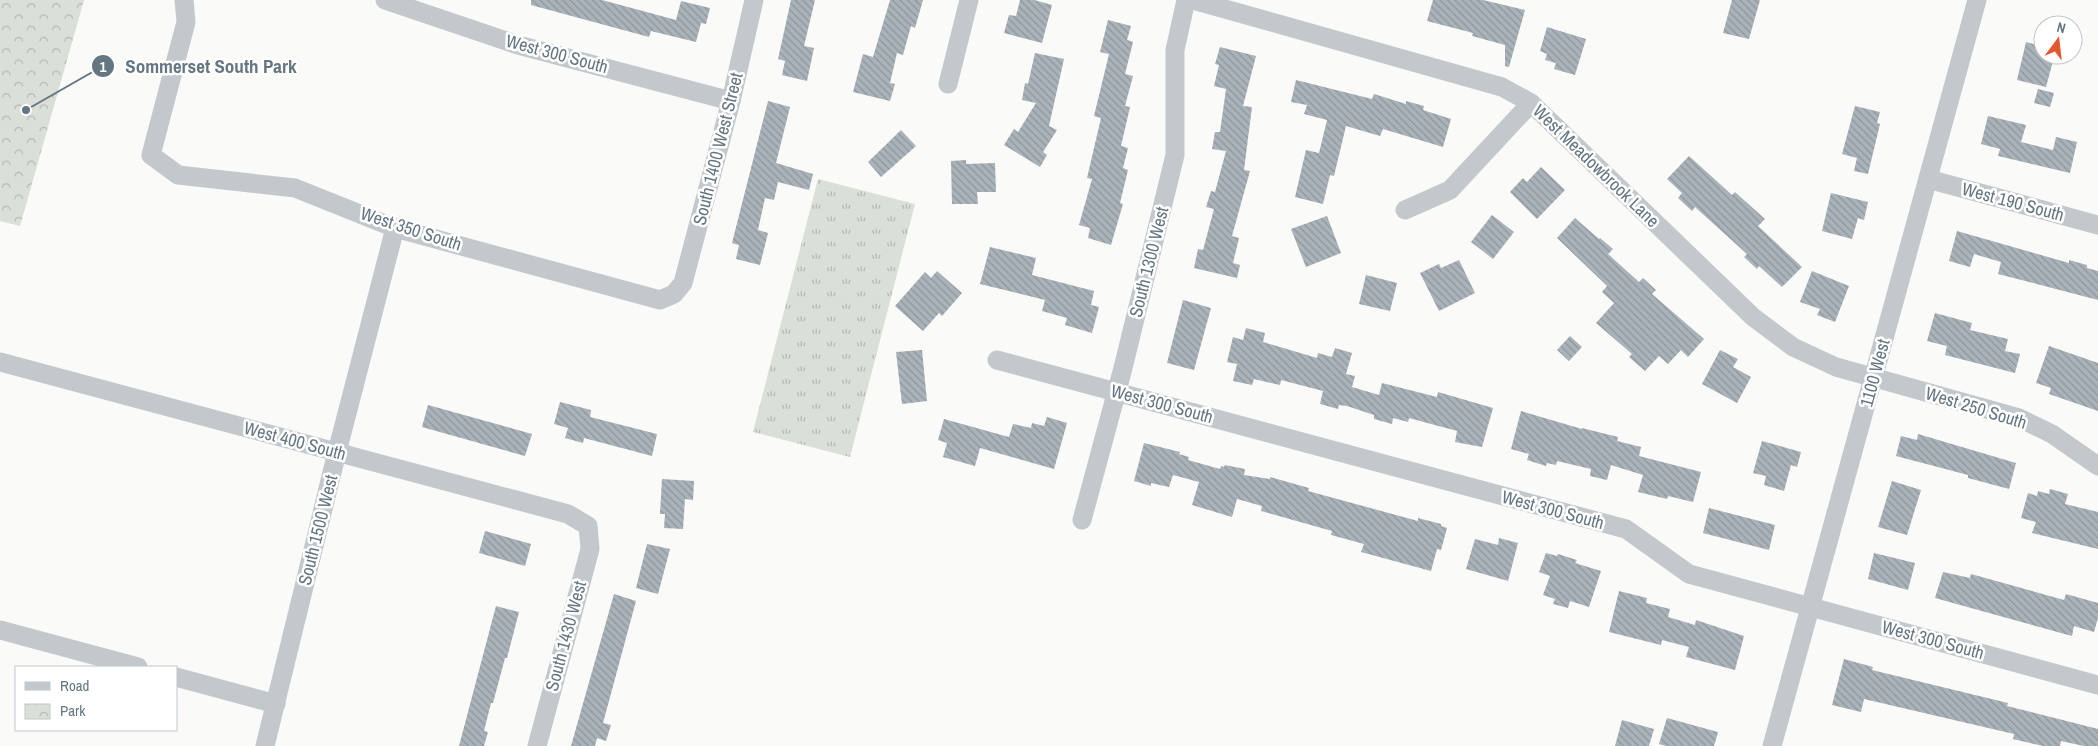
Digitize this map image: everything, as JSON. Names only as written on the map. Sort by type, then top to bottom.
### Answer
[{"type":"street","name":"West 350 South","points":[[184,0],[186,22],[151,155],[178,175],[295,188],[396,228],[660,300],[674,294]]},
{"type":"street","name":"West 300 South","points":[[385,0],[518,45],[731,101]]},
{"type":"street","name":"South 1400 West Street","points":[[674,294],[683,282],[731,101],[754,0]]},
{"type":"street","points":[[948,84],[969,0]]},
{"type":"street","name":"South 1300 West","points":[[1082,520],[1117,392],[1175,155],[1175,50],[1186,0]]},
{"type":"street","name":"West Meadowbrook Lane","points":[[1193,0],[1502,87],[1531,103],[1753,317],[1793,347],[1836,367],[1873,378]]},
{"type":"street","name":"1100 West","points":[[1772,746],[1978,0]]},
{"type":"street","points":[[1405,210],[1450,190],[1531,103]]},
{"type":"street","name":"West 190 South","points":[[1928,179],[2098,224]]},
{"type":"street","name":"South 1500 West","points":[[265,746],[336,452],[396,228]]},
{"type":"street","name":"West 300 South","points":[[997,360],[1626,529],[1689,574],[2098,685]]},
{"type":"street","name":"West 400 South","points":[[0,362],[568,514],[588,526]]},
{"type":"street","name":"West 250 South","points":[[1873,378],[2018,418],[2052,434],[2098,466]]},
{"type":"street","name":"South 1430 West","points":[[537,746],[590,549],[588,526]]},
{"type":"street","points":[[0,630],[134,666]]},
{"type":"street","points":[[178,679],[276,704]]},
{"type":"green space","points":[[0,0],[84,0],[20,226],[0,221]]},
{"type":"green space","points":[[818,179],[915,204],[850,457],[753,432]]},
{"type":"building","points":[[531,0],[602,0],[676,20],[681,1],[710,8],[706,24],[701,23],[696,42],[651,31],[649,37],[531,5]]},
{"type":"building","points":[[791,0],[815,0],[804,46],[814,48],[807,81],[782,75],[785,61],[778,59]]},
{"type":"building","points":[[890,0],[923,0],[915,28],[911,26],[903,55],[897,53],[890,83],[895,84],[890,101],[853,92],[863,54],[873,57]]},
{"type":"building","points":[[1020,0],[1034,0],[1052,5],[1042,43],[1004,33],[1009,15],[1016,16]]},
{"type":"building","points":[[1433,0],[1483,0],[1525,10],[1509,67],[1505,66],[1505,45],[1472,36],[1473,33],[1427,21]]},
{"type":"building","points":[[1732,0],[1760,0],[1749,39],[1723,33]]},
{"type":"building","points":[[1108,20],[1131,26],[1127,40],[1133,42],[1125,74],[1133,76],[1125,106],[1130,107],[1121,146],[1128,148],[1123,168],[1128,170],[1120,203],[1123,204],[1111,245],[1088,238],[1090,228],[1079,225],[1092,179],[1087,178],[1101,118],[1094,116],[1109,54],[1100,52]]},
{"type":"building","points":[[1547,27],[1586,39],[1575,75],[1554,69],[1556,63],[1545,60],[1547,54],[1540,51]]},
{"type":"building","points":[[2026,42],[2033,44],[2033,65],[2052,65],[2046,87],[2017,80]]},
{"type":"building","points":[[1220,47],[1256,56],[1243,106],[1252,107],[1244,170],[1250,171],[1232,236],[1239,238],[1233,263],[1240,265],[1237,278],[1194,268],[1198,249],[1203,250],[1214,209],[1206,207],[1211,191],[1215,192],[1226,151],[1212,149],[1215,132],[1220,132],[1226,89],[1214,86],[1219,65],[1215,64]]},
{"type":"building","points":[[1035,53],[1064,59],[1049,126],[1057,130],[1043,152],[1047,155],[1040,167],[1004,145],[1014,129],[1018,132],[1036,103],[1022,100],[1025,83],[1028,84]]},
{"type":"building","points":[[1296,80],[1372,99],[1374,94],[1406,104],[1406,101],[1424,106],[1423,110],[1451,119],[1443,147],[1383,129],[1380,136],[1346,126],[1334,176],[1330,175],[1323,204],[1295,197],[1306,150],[1319,153],[1327,120],[1304,114],[1307,105],[1291,102]]},
{"type":"building","points":[[2038,89],[2054,93],[2050,107],[2034,103]]},
{"type":"building","points":[[768,101],[790,107],[776,163],[813,174],[809,190],[778,182],[774,200],[765,198],[758,230],[768,233],[760,265],[736,259],[739,245],[732,243]]},
{"type":"building","points":[[1855,106],[1880,112],[1877,123],[1880,124],[1868,174],[1854,171],[1857,158],[1842,154]]},
{"type":"building","points":[[1988,116],[2026,125],[2021,142],[2053,150],[2056,137],[2077,142],[2070,173],[1998,156],[2000,149],[1981,144]]},
{"type":"building","points":[[901,130],[916,146],[881,177],[868,162]]},
{"type":"building","points":[[1689,156],[1732,195],[1735,192],[1765,219],[1758,226],[1802,267],[1782,287],[1759,266],[1757,269],[1744,257],[1747,254],[1695,207],[1692,211],[1678,198],[1682,193],[1667,179]]},
{"type":"building","points":[[966,160],[966,164],[995,163],[996,192],[977,192],[978,204],[952,204],[951,161]]},
{"type":"building","points":[[1541,167],[1565,190],[1537,219],[1510,192],[1523,178],[1527,182]]},
{"type":"building","points":[[1831,193],[1868,202],[1864,220],[1858,218],[1852,239],[1822,231]]},
{"type":"building","points":[[1492,215],[1514,232],[1493,259],[1471,242]]},
{"type":"building","points":[[1327,216],[1341,253],[1306,267],[1291,229]]},
{"type":"building","points":[[1575,218],[1613,249],[1608,254],[1639,282],[1643,278],[1656,290],[1652,294],[1704,339],[1688,357],[1681,350],[1668,364],[1659,356],[1645,371],[1629,357],[1632,354],[1596,323],[1614,303],[1602,292],[1607,286],[1557,238]]},
{"type":"building","points":[[1957,231],[2069,263],[2069,260],[2087,265],[2087,268],[2098,271],[2098,300],[1998,274],[2001,262],[1974,254],[1970,267],[1949,261]]},
{"type":"building","points":[[990,247],[1036,258],[1032,275],[1094,291],[1091,305],[1099,307],[1092,333],[1065,325],[1067,318],[1042,311],[1045,300],[980,284]]},
{"type":"building","points":[[1459,260],[1475,293],[1439,311],[1420,273],[1439,264],[1441,268]]},
{"type":"building","points":[[937,271],[962,293],[942,316],[939,313],[923,331],[895,306],[925,272],[931,278]]},
{"type":"building","points":[[1812,271],[1849,286],[1835,322],[1817,315],[1820,309],[1800,302]]},
{"type":"building","points":[[1366,275],[1397,283],[1390,311],[1359,304]]},
{"type":"building","points":[[1183,300],[1211,308],[1194,370],[1167,363]]},
{"type":"building","points":[[1935,313],[1972,323],[1970,330],[2008,339],[2005,351],[2020,354],[2015,373],[1945,355],[1947,346],[1927,341]]},
{"type":"building","points":[[1246,328],[1265,333],[1263,342],[1317,358],[1318,353],[1332,357],[1335,348],[1352,353],[1346,374],[1355,376],[1352,387],[1379,395],[1382,383],[1437,397],[1438,392],[1493,408],[1482,447],[1455,442],[1457,431],[1409,418],[1408,422],[1393,418],[1392,424],[1374,419],[1374,415],[1347,406],[1339,405],[1338,409],[1320,404],[1323,391],[1281,380],[1280,385],[1254,379],[1252,385],[1233,381],[1237,364],[1227,362],[1233,337],[1243,340]]},
{"type":"building","points":[[1570,336],[1582,347],[1569,361],[1557,350]]},
{"type":"building","points":[[2049,346],[2098,363],[2098,411],[2049,394],[2051,388],[2036,383]]},
{"type":"building","points":[[922,350],[927,401],[902,404],[896,352]]},
{"type":"building","points":[[1720,350],[1738,359],[1733,367],[1751,377],[1737,403],[1702,384]]},
{"type":"building","points":[[560,402],[591,410],[590,417],[657,434],[652,456],[584,438],[583,443],[565,438],[568,428],[554,424]]},
{"type":"building","points":[[428,405],[532,434],[525,456],[422,427]]},
{"type":"building","points":[[1521,411],[1582,429],[1618,437],[1617,441],[1641,447],[1639,456],[1701,472],[1693,502],[1668,496],[1667,499],[1638,492],[1643,475],[1611,465],[1607,480],[1590,476],[1591,469],[1557,461],[1556,465],[1547,463],[1546,466],[1527,460],[1529,454],[1511,449]]},
{"type":"building","points":[[1047,417],[1067,423],[1054,469],[980,448],[975,466],[943,457],[947,443],[938,440],[944,419],[1009,437],[1013,424],[1031,428],[1032,423],[1044,426]]},
{"type":"building","points":[[1918,434],[2016,463],[2009,489],[1968,478],[1968,475],[1896,456],[1901,436],[1917,440]]},
{"type":"building","points":[[1762,441],[1801,452],[1797,467],[1791,465],[1784,491],[1764,485],[1766,476],[1753,473]]},
{"type":"building","points":[[1144,443],[1180,452],[1179,454],[1189,457],[1188,460],[1220,469],[1221,466],[1224,467],[1225,465],[1245,469],[1244,475],[1270,479],[1270,477],[1309,488],[1308,491],[1418,521],[1418,518],[1441,524],[1441,526],[1447,528],[1441,550],[1437,549],[1431,571],[1361,552],[1364,544],[1331,535],[1332,531],[1261,511],[1262,506],[1237,499],[1232,517],[1192,505],[1199,482],[1173,475],[1169,487],[1151,483],[1151,486],[1134,481]]},
{"type":"building","points":[[662,479],[694,481],[693,500],[685,499],[683,529],[664,528],[665,514],[660,514]]},
{"type":"building","points":[[1892,481],[1921,490],[1907,535],[1878,527]]},
{"type":"building","points":[[2050,489],[2068,494],[2065,504],[2098,512],[2098,549],[2032,533],[2036,522],[2021,518],[2028,493],[2037,496],[2038,491],[2049,494]]},
{"type":"building","points":[[1709,508],[1775,525],[1769,550],[1703,533]]},
{"type":"building","points":[[485,531],[531,544],[525,566],[479,553]]},
{"type":"building","points":[[1499,538],[1518,543],[1508,581],[1466,569],[1475,539],[1498,545]]},
{"type":"building","points":[[647,544],[670,549],[658,594],[636,588]]},
{"type":"building","points":[[1546,553],[1557,556],[1558,554],[1577,560],[1575,563],[1601,571],[1589,607],[1570,601],[1568,608],[1553,604],[1555,599],[1543,595],[1550,576],[1539,572]]},
{"type":"building","points":[[1874,553],[1915,563],[1908,590],[1868,579]]},
{"type":"building","points":[[1943,572],[1970,578],[1971,574],[2064,600],[2066,594],[2098,603],[2098,618],[2094,632],[2074,626],[2072,636],[1935,598]]},
{"type":"building","points":[[1619,591],[1647,598],[1646,603],[1670,609],[1668,617],[1695,625],[1696,620],[1744,636],[1735,670],[1686,657],[1689,647],[1662,640],[1661,645],[1609,632]]},
{"type":"building","points":[[614,594],[636,601],[603,723],[611,725],[606,741],[597,738],[595,746],[571,746]]},
{"type":"building","points":[[496,606],[519,612],[507,658],[505,658],[493,703],[491,703],[484,731],[488,732],[484,746],[459,746]]},
{"type":"building","points":[[1844,659],[1873,667],[1872,670],[2008,703],[2007,706],[2098,729],[2098,746],[2084,746],[2061,741],[2060,746],[2043,746],[2013,739],[2014,734],[1864,699],[1861,712],[1832,705]]},
{"type":"building","points":[[1667,718],[1718,732],[1714,746],[1666,746],[1659,744]]},
{"type":"building","points":[[1622,720],[1654,729],[1649,746],[1615,746]]},
{"type":"place","name":"Sommerset South Park","points":[[26,110]]}]
